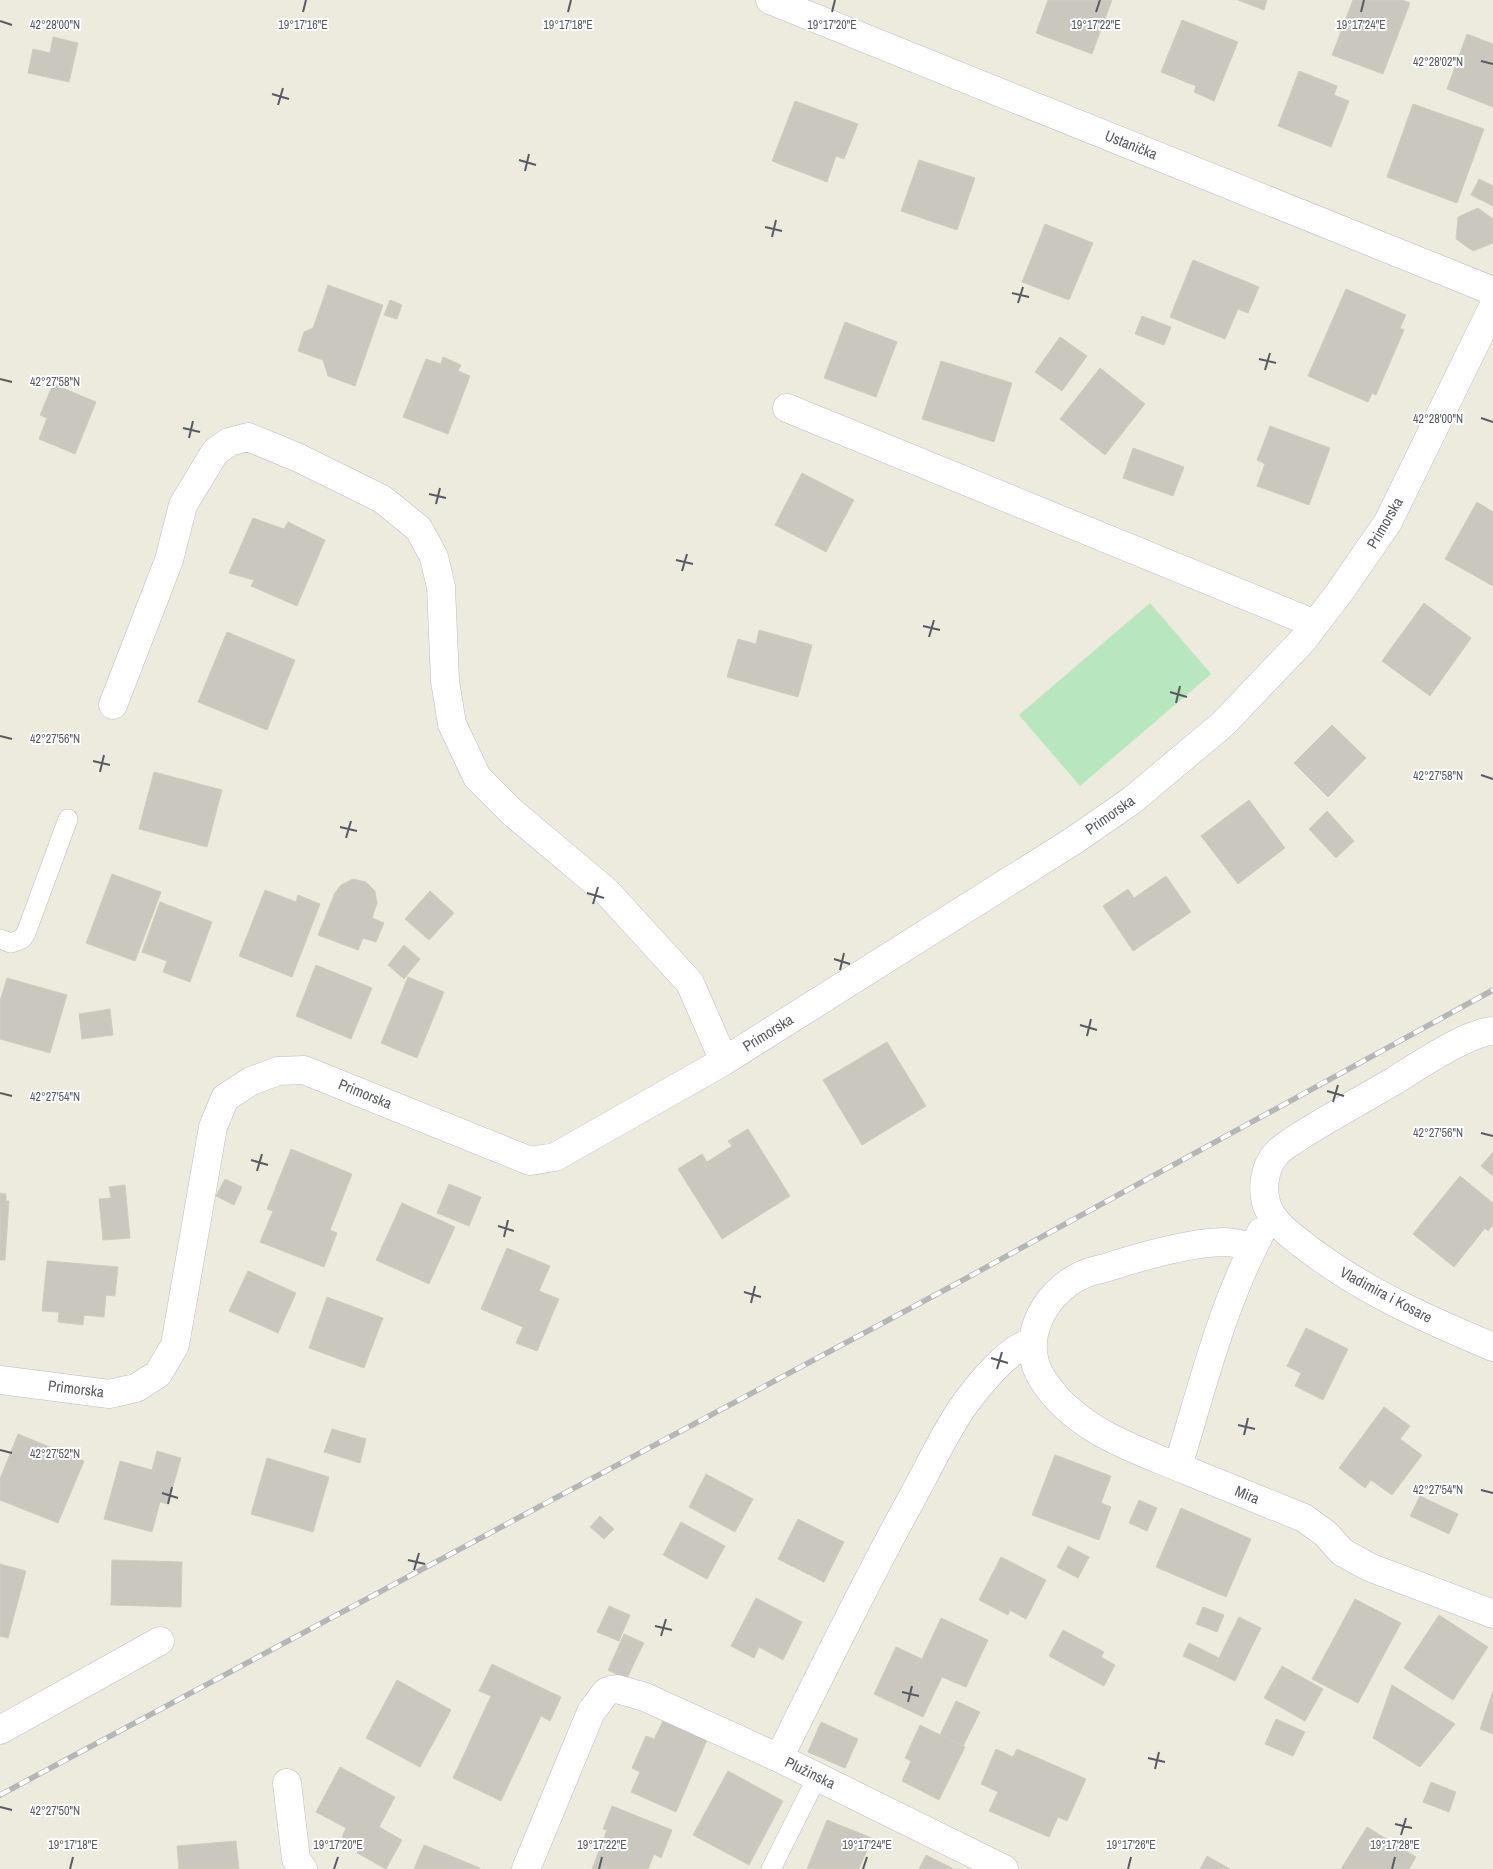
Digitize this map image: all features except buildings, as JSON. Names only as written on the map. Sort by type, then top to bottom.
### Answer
[{"type":"street","name":"Ustanička","points":[[770,0],[1493,291]]},
{"type":"street","name":"Primorska","points":[[0,1380],[109,1394],[136,1388],[158,1374],[175,1345],[213,1127],[226,1098],[251,1080],[278,1071],[304,1070],[530,1161],[543,1161],[555,1157],[724,1061],[1073,841],[1131,801],[1224,724],[1256,692],[1315,624],[1388,522],[1493,307]]},
{"type":"street","points":[[787,408],[1315,624]]},
{"type":"street","points":[[113,705],[169,560],[183,505],[215,452],[229,442],[248,437],[299,458],[382,498],[419,529],[434,557],[441,588],[445,681],[452,724],[477,777],[513,813],[606,891],[690,983],[724,1061]]},
{"type":"street","points":[[1178,1466],[1211,1358],[1252,1248],[1264,1225],[1279,1224],[1265,1200],[1264,1182],[1266,1171],[1275,1154],[1322,1121],[1424,1062],[1490,1031]]},
{"type":"street","name":"Vladimira i Kosare","points":[[1279,1224],[1324,1262],[1384,1297],[1446,1328],[1493,1347]]},
{"type":"street","points":[[779,1758],[879,1557],[961,1409],[1012,1353],[1029,1343],[1033,1343],[1037,1322],[1048,1300],[1079,1276],[1135,1258],[1197,1245],[1239,1243],[1252,1248]]},
{"type":"street","name":"Mira","points":[[1033,1343],[1035,1359],[1042,1378],[1055,1396],[1081,1420],[1121,1444],[1304,1518],[1326,1534],[1342,1552],[1369,1567],[1493,1614]]},
{"type":"street","points":[[0,1730],[160,1640]]},
{"type":"street","name":"Plužinska","points":[[526,1869],[591,1712],[606,1692],[617,1689],[645,1697],[779,1758],[1004,1869]]},
{"type":"street","points":[[287,1783],[296,1859],[303,1869]]},
{"type":"lane","points":[[0,939],[12,943],[22,939],[26,933],[68,819]]},
{"type":"lane","points":[[771,1869],[817,1777]]},
{"type":"green space","points":[[1150,603],[1211,674],[1080,786],[1019,715]]},
{"type":"railway","points":[[0,1795],[952,1286],[1493,990]]}]
